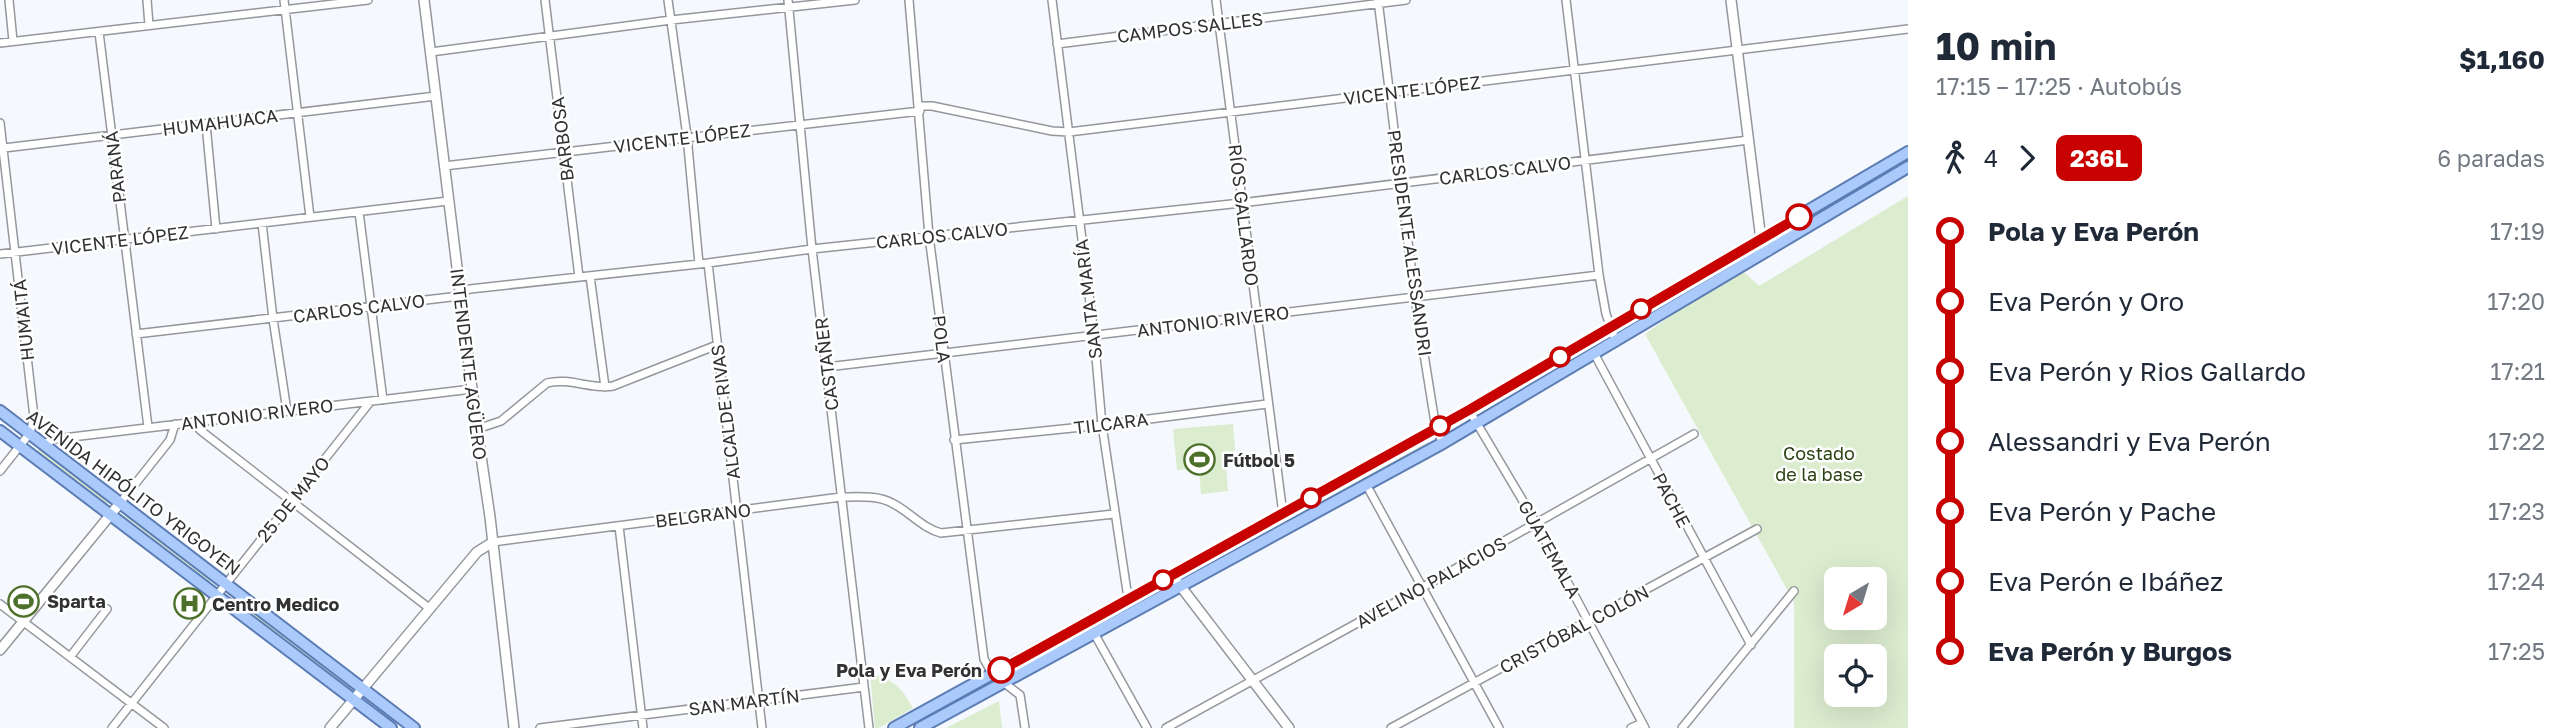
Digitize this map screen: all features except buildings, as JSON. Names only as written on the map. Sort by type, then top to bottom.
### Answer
[{"type":"main road","points":[[894,728],[1436,429],[1908,152]]},
{"type":"main road","points":[[920,728],[1477,424],[1908,167]]},
{"type":"main road","name":"AVENIDA HIPÓLITO YRIGOYEN","points":[[0,411],[414,728]]},
{"type":"main road","name":"AVENIDA HIPÓLITO YRIGOYEN","points":[[0,431],[391,728]]},
{"type":"street","points":[[9,0],[13,41]]},
{"type":"street","points":[[147,0],[149,25]]},
{"type":"street","points":[[284,0],[310,217]]},
{"type":"street","points":[[0,43],[368,0]]},
{"type":"street","name":"INTENDENTE AGÜERO","points":[[424,0],[514,728]]},
{"type":"street","name":"BARBOSA","points":[[545,0],[579,277]]},
{"type":"street","name":"ALCALDE RIVAS","points":[[668,0],[717,345],[762,728]]},
{"type":"street","points":[[430,52],[788,4],[855,0]]},
{"type":"street","name":"POLA","points":[[909,0],[929,236],[954,440],[984,659],[993,674]]},
{"type":"street","name":"SANTA MARÍA","points":[[1052,0],[1094,335],[1102,425],[1128,598]]},
{"type":"street","name":"RÍOS GALLARDO","points":[[1216,0],[1283,514]]},
{"type":"street","name":"CAMPOS SALLES","points":[[1057,44],[1406,0]]},
{"type":"street","points":[[1566,0],[1599,275],[1616,342]]},
{"type":"street","points":[[1731,0],[1761,240],[1768,251]]},
{"type":"street","name":"PRESIDENTE ALESSANDRI","points":[[1378,2],[1415,298],[1436,429],[1443,443]]},
{"type":"street","name":"CASTAÑER","points":[[788,4],[812,249],[869,728]]},
{"type":"street","name":"VICENTE LÓPEZ","points":[[444,166],[932,106],[1052,131],[1069,132],[1908,29]]},
{"type":"street","name":"PARANÁ","points":[[99,32],[148,427]]},
{"type":"street","name":"HUMAHUACA","points":[[4,148],[436,96]]},
{"type":"street","name":"HUMAITÁ","points":[[0,123],[34,417],[30,433]]},
{"type":"street","points":[[206,124],[216,229]]},
{"type":"street","name":"CARLOS CALVO","points":[[136,334],[451,297],[470,289],[1241,203],[1749,140]]},
{"type":"street","name":"VICENTE LÓPEZ","points":[[0,254],[448,201]]},
{"type":"street","points":[[359,212],[383,400]]},
{"type":"street","points":[[262,223],[286,411]]},
{"type":"street","name":"ANTONIO RIVERO","points":[[827,367],[1599,275]]},
{"type":"street","points":[[590,276],[605,387]]},
{"type":"street","points":[[477,429],[495,425],[547,383],[556,380],[605,387],[717,345]]},
{"type":"street","name":"PACHE","points":[[1595,355],[1751,645]]},
{"type":"street","name":"ANTONIO RIVERO","points":[[44,444],[55,439],[148,427],[472,389]]},
{"type":"street","name":"25 DE MAYO","points":[[112,728],[370,402]]},
{"type":"street","name":"TILCARA","points":[[954,440],[1267,404]]},
{"type":"street","name":"GUATEMALA","points":[[1469,410],[1536,523],[1643,725]]},
{"type":"street","points":[[194,422],[200,430],[429,608]]},
{"type":"street","points":[[0,650],[170,440],[174,424]]},
{"type":"street","points":[[0,471],[30,433]]},
{"type":"street","name":"AVELINO PALACIOS","points":[[1166,728],[1694,434]]},
{"type":"street","points":[[1367,486],[1499,728]]},
{"type":"street","name":"BELGRANO","points":[[493,542],[841,497],[893,503],[941,533],[1114,514]]},
{"type":"street","points":[[619,526],[643,728]]},
{"type":"street","name":"CRISTÓBAL COLÓN","points":[[1391,728],[1757,529]]},
{"type":"street","points":[[330,728],[477,552],[493,542]]},
{"type":"street","points":[[1172,575],[1289,728]]},
{"type":"street","points":[[1682,728],[1794,591]]},
{"type":"street","points":[[0,604],[164,728]]},
{"type":"street","points":[[70,657],[107,609]]},
{"type":"street","points":[[1094,633],[1147,728]]},
{"type":"street","points":[[993,674],[1020,695],[1025,728]]},
{"type":"street","name":"SAN MARTÍN","points":[[540,728],[864,687]]},
{"type":"street","points":[[1631,728],[1643,725]]},
{"type":"green space","points":[[1908,158],[1908,161],[1780,238],[1778,236]]},
{"type":"green space","name":"Costado de la base","points":[[1908,196],[1908,728],[1794,728],[1794,602],[1645,334],[1740,268],[1759,286]]},
{"type":"green space","points":[[1751,252],[1752,254],[1627,329],[1626,327]]},
{"type":"green space","points":[[1601,341],[1603,344],[1482,413],[1480,411]]},
{"type":"green space","name":"Fútbol 5","points":[[1233,424],[1235,451],[1225,453],[1228,491],[1201,494],[1199,468],[1177,470],[1173,429]]},
{"type":"green space","points":[[1428,442],[1429,444],[1183,578],[1182,576]]},
{"type":"green space","points":[[39,448],[109,502],[107,504],[37,451]]},
{"type":"green space","points":[[126,514],[212,580],[210,582],[124,516]]},
{"type":"green space","points":[[1163,587],[1164,589],[1023,666],[1023,663]]},
{"type":"green space","points":[[232,596],[354,688],[352,690],[230,599]]},
{"type":"green space","points":[[870,674],[896,685],[913,708],[875,728]]},
{"type":"green space","points":[[999,701],[1002,728],[946,728]]},
{"type":"bus line","name":"236L","points":[[1001,670],[1469,410],[1799,217]]},
{"type":"place","name":"Fútbol 5","points":[[1200,460]]},
{"type":"place","name":"Sparta","points":[[24,601]]},
{"type":"place","name":"Centro Medico","points":[[189,604]]},
{"type":"place","name":"Pola y Eva Perón","points":[[1001,670]]}]
